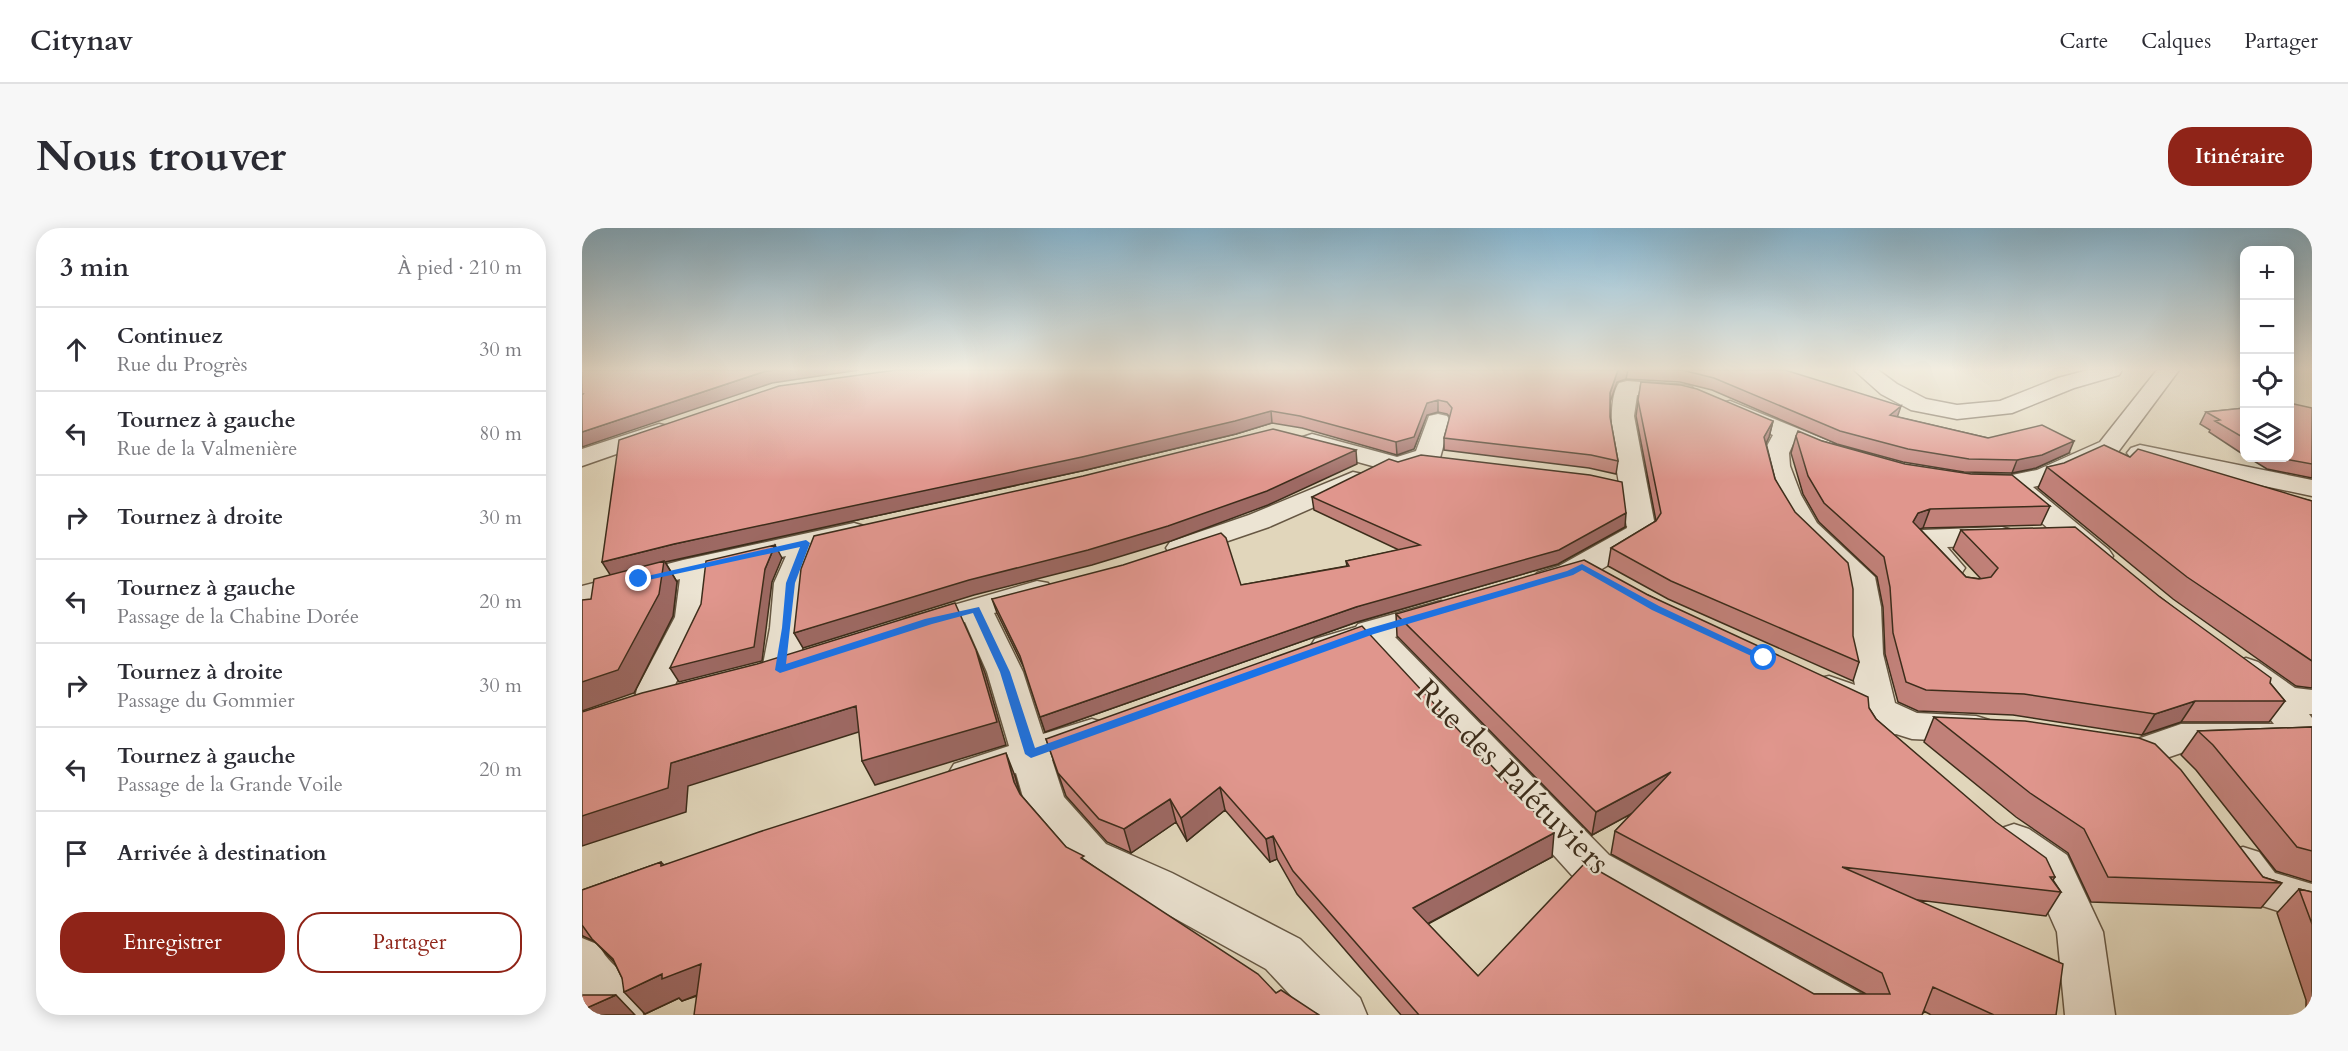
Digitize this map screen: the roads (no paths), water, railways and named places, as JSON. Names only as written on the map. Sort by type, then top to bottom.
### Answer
[{"type":"street","points":[[1515,589],[1570,573],[1642,531],[1622,486],[1630,471],[1622,407]]},
{"type":"street","points":[[1726,407],[1827,450],[1869,463]]},
{"type":"street","points":[[1928,407],[1957,412],[2007,407]]},
{"type":"street","points":[[1942,478],[2012,483],[2045,476],[2109,447],[2139,407]]},
{"type":"street","points":[[1427,458],[1438,422]]},
{"type":"street","points":[[582,458],[680,423]]},
{"type":"street","points":[[1286,434],[1398,465],[1418,458],[1456,462]]},
{"type":"street","points":[[1791,434],[1782,440],[1776,453],[1787,495],[1806,528],[1859,577],[1865,607],[1866,654],[1881,712],[1882,731],[1920,763]]},
{"type":"street","points":[[2109,447],[2312,488]]},
{"type":"street","points":[[1149,559],[1269,517],[1328,493],[1385,462]]},
{"type":"street","points":[[2012,483],[2117,572]]},
{"type":"street","points":[[582,596],[697,566],[880,526]]},
{"type":"street","points":[[1971,588],[1923,539],[2073,536]]},
{"type":"street","points":[[806,543],[790,583],[787,628],[769,673],[812,660]]},
{"type":"street","points":[[683,696],[639,708],[655,689],[691,617],[697,566]]},
{"type":"street","points":[[1582,566],[1619,587]]},
{"type":"street","points":[[886,636],[1012,596],[1064,583]]},
{"type":"street","points":[[1305,655],[1370,632],[1470,602]]},
{"type":"street","points":[[976,609],[1005,672],[1046,804],[1090,856],[1156,886],[1283,954],[1342,1015]]},
{"type":"street","name":"Rue des Palétuviers","points":[[1370,632],[1593,868],[1851,1015]]},
{"type":"street","points":[[2225,655],[2296,698]]},
{"type":"street","points":[[1796,673],[1912,726],[2013,730]]},
{"type":"street","points":[[2143,752],[2181,738],[2308,737],[2275,702],[2296,698]]},
{"type":"street","points":[[938,784],[1119,722]]},
{"type":"street","points":[[2105,744],[2154,756],[2174,775]]},
{"type":"street","points":[[1991,823],[2051,868],[2080,932],[2090,1015]]},
{"type":"street","points":[[2223,839],[2260,887],[2312,903]]},
{"type":"street","points":[[582,960],[585,968],[618,1001],[618,1015]]}]
